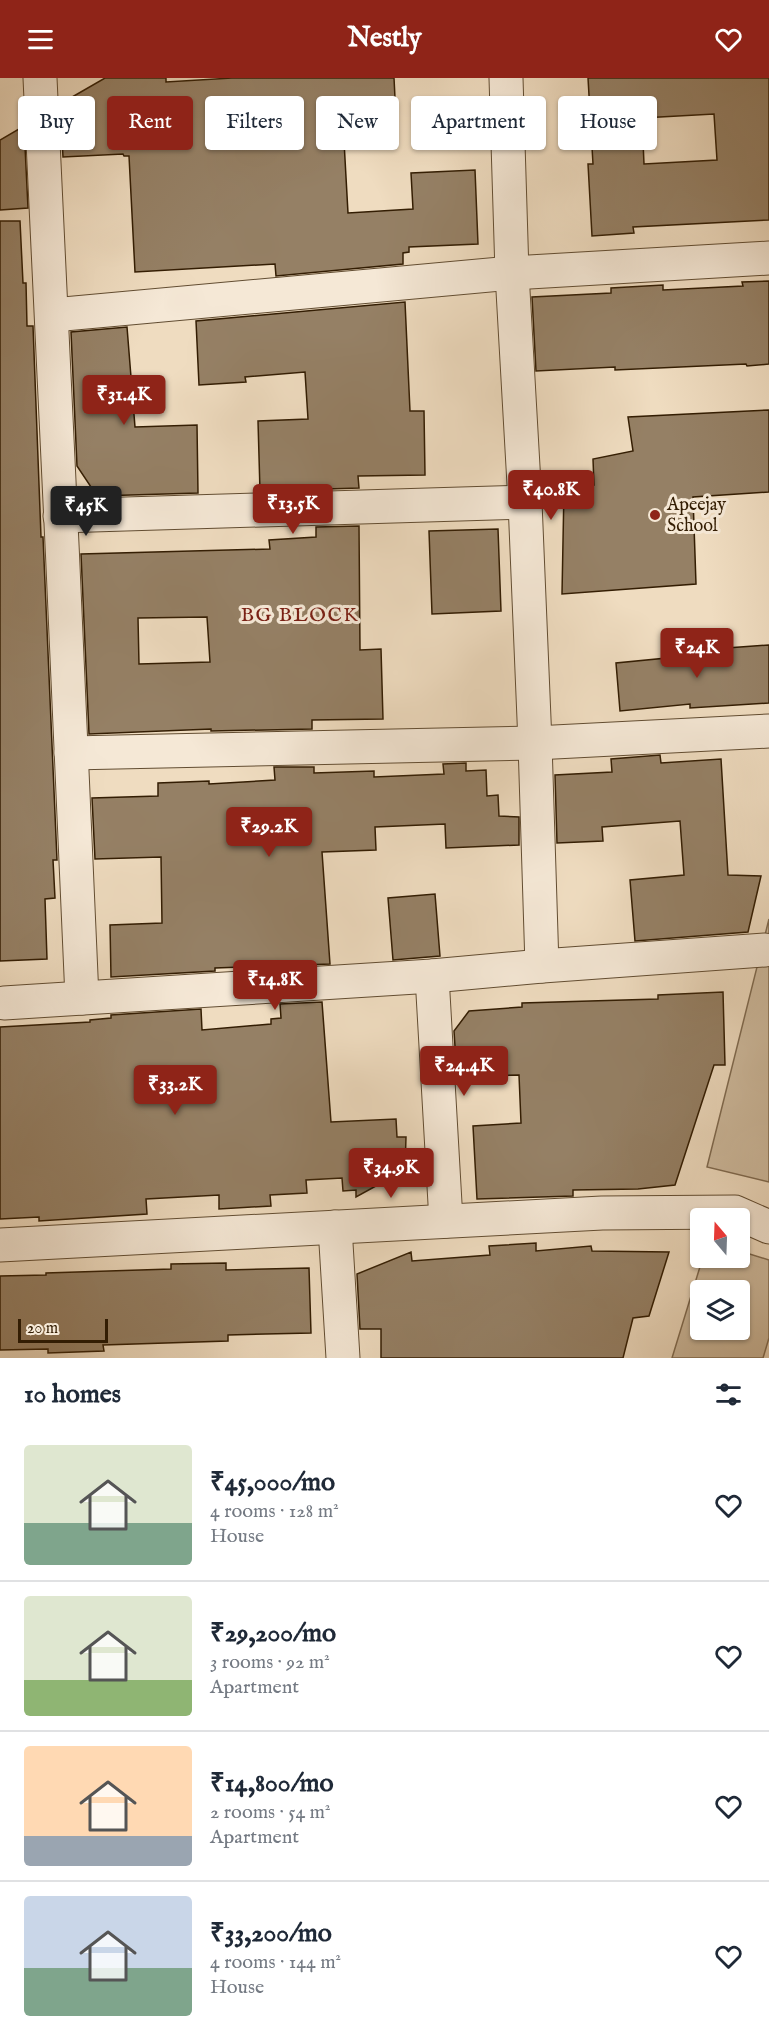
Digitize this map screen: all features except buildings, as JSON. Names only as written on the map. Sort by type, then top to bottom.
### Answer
[{"type":"street","points":[[40,78],[53,315],[82,998]]},
{"type":"street","points":[[506,78],[512,273],[536,742],[542,966]]},
{"type":"street","points":[[53,315],[512,273],[769,258]]},
{"type":"street","points":[[60,516],[525,502]]},
{"type":"street","points":[[71,753],[536,742],[769,731]]},
{"type":"street","points":[[4,1003],[432,976],[765,950]]},
{"type":"street","points":[[432,976],[446,1221]]},
{"type":"street","points":[[0,1245],[602,1213],[735,1212],[769,1227]]},
{"type":"street","points":[[335,1227],[343,1358]]},
{"type":"shaded area","points":[[769,919],[769,1182],[707,1167]]},
{"type":"shaded area","points":[[750,1254],[769,1260],[769,1338],[763,1358],[672,1358],[690,1299],[690,1340],[750,1340],[750,1280],[696,1280],[700,1268],[750,1268]]},
{"type":"place","name":"Apeejay School","points":[[655,515]]},
{"type":"district","name":"BG BLOCK","points":[[300,615]]}]
